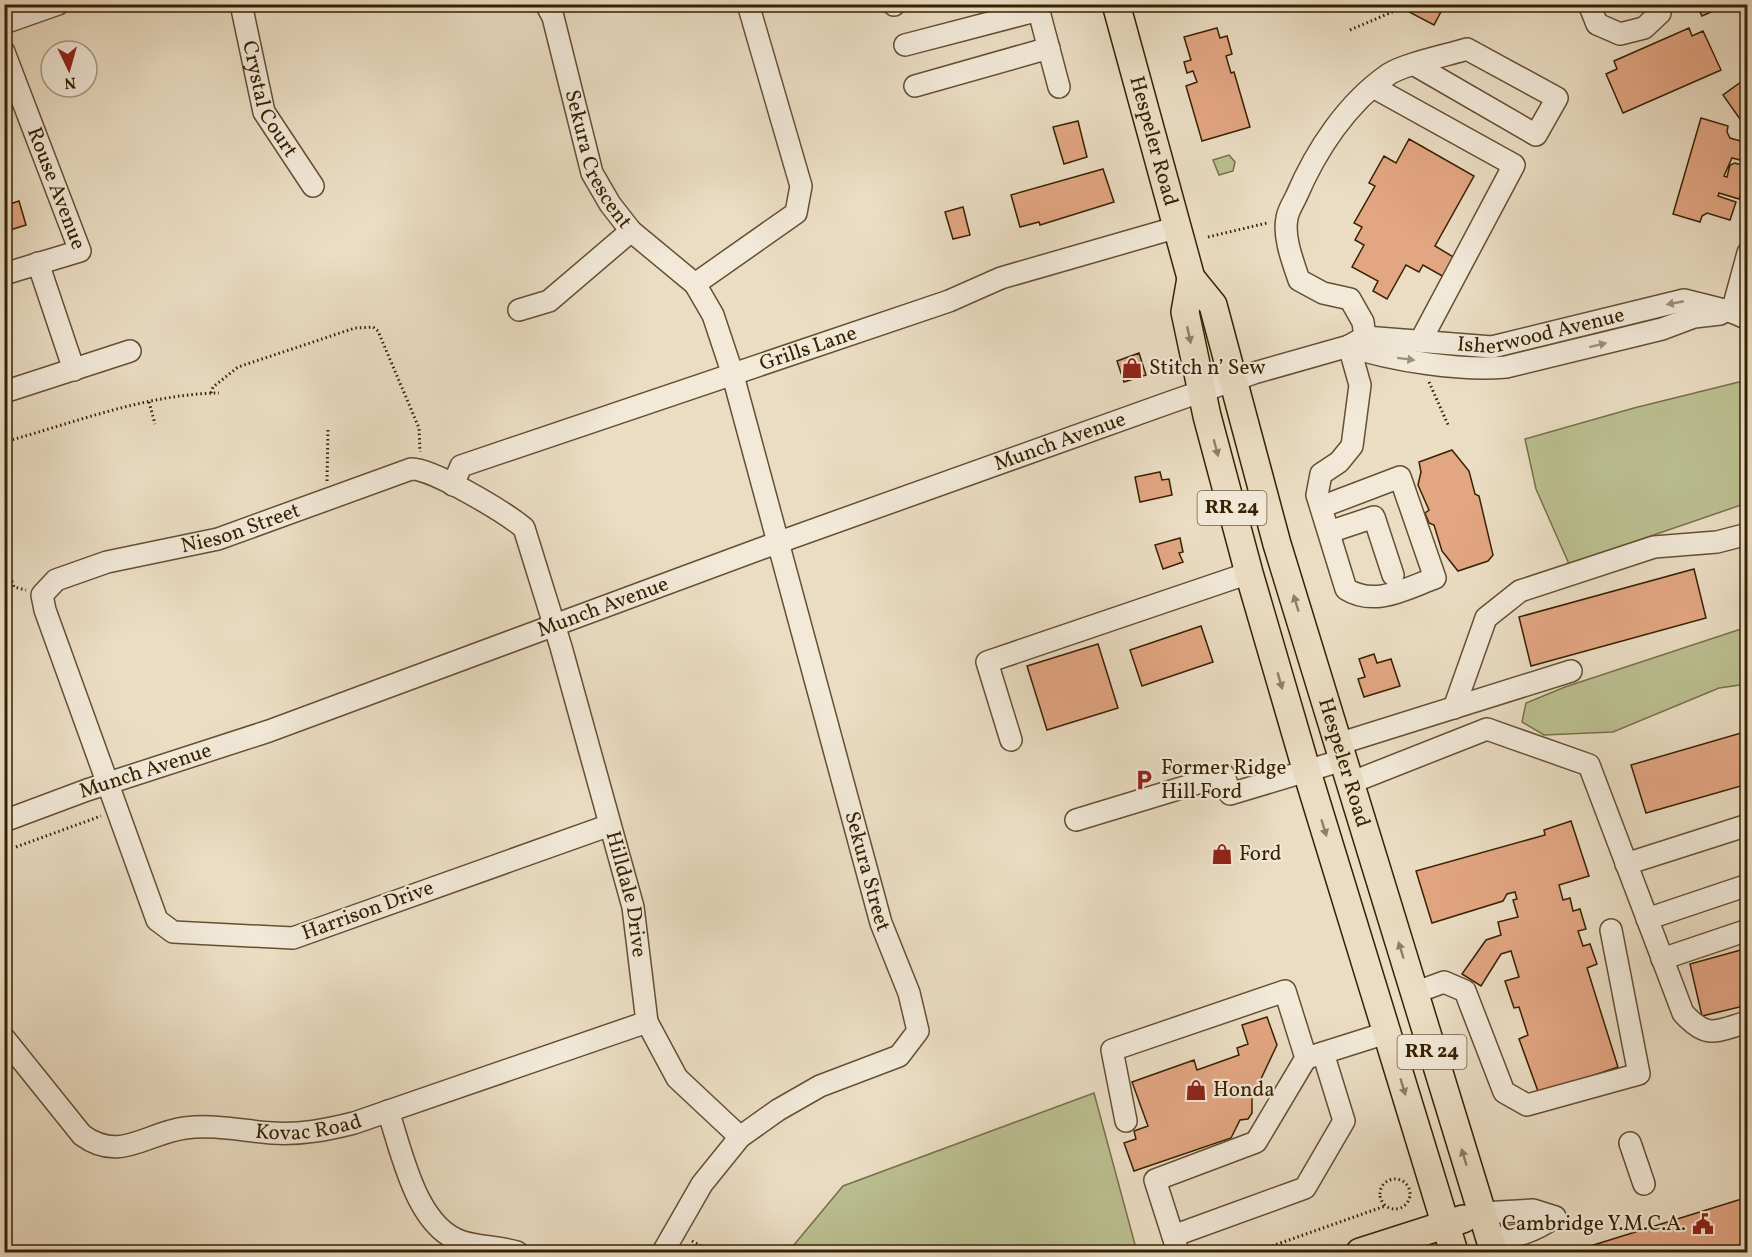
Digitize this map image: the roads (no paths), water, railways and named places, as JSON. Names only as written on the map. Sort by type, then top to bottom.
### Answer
[{"type":"main road","name":"Hespeler Road","points":[[1116,4],[1191,278],[1185,312],[1202,391],[1249,573],[1306,772],[1449,1245]]},
{"type":"main road","name":"Hespeler Road","points":[[1191,278],[1213,305],[1277,544],[1488,1234]]},
{"type":"main road","points":[[1360,1252],[1449,1245],[1488,1234]]},
{"type":"street","points":[[4,23],[58,4]]},
{"type":"street","name":"Crystal Court","points":[[241,4],[264,112],[313,186]]},
{"type":"street","name":"Sekura Crescent","points":[[546,4],[553,17],[592,173],[610,204],[631,231],[695,284],[713,315],[732,372]]},
{"type":"street","points":[[695,284],[796,213],[801,186],[748,4]]},
{"type":"street","points":[[1589,4],[1597,24],[1620,34],[1644,28],[1660,13],[1660,4]]},
{"type":"street","points":[[905,45],[1038,7],[1059,87]]},
{"type":"street","points":[[915,86],[1049,48]]},
{"type":"street","points":[[1321,507],[1400,477],[1435,578],[1381,598],[1359,597],[1346,589],[1317,495],[1321,474],[1340,462],[1352,446],[1360,385],[1357,341],[1363,322],[1350,299],[1323,293],[1299,280],[1290,254],[1287,218],[1303,179],[1325,141],[1351,108],[1390,73],[1415,65],[1467,49],[1557,98],[1536,135],[1415,65]]},
{"type":"street","name":"Rouse Avenue","points":[[4,52],[80,251],[4,274]]},
{"type":"street","points":[[1375,88],[1514,165],[1421,340]]},
{"type":"street","name":"Grills Lane","points":[[453,485],[461,466],[732,372],[949,301],[1001,278],[1178,227]]},
{"type":"street","points":[[519,310],[549,301],[631,231]]},
{"type":"street","points":[[1740,315],[1748,253]]},
{"type":"street","points":[[38,264],[74,370]]},
{"type":"street","name":"Isherwood Avenue","points":[[1202,391],[1357,341],[1421,340],[1492,347],[1683,300],[1740,315]]},
{"type":"street","name":"Isherwood Avenue","points":[[1357,341],[1378,356],[1487,369],[1506,368],[1662,329],[1694,317],[1740,315]]},
{"type":"street","points":[[4,392],[130,351]]},
{"type":"street","name":"Sekura Street","points":[[663,1252],[702,1184],[740,1137],[778,1110],[820,1086],[898,1056],[918,1031],[909,993],[881,923],[732,372]]},
{"type":"street","name":"Munch Avenue","points":[[4,821],[108,783],[269,731],[778,543],[1202,391]]},
{"type":"street","name":"Nieson Street","points":[[108,783],[45,610],[42,595],[56,580],[107,562],[218,539],[419,469],[453,485]]},
{"type":"street","points":[[453,485],[511,517],[524,528],[554,625]]},
{"type":"street","points":[[1329,532],[1374,517],[1393,574]]},
{"type":"street","points":[[1454,708],[1486,618],[1520,591],[1654,547],[1716,542],[1748,534]]},
{"type":"street","points":[[1011,740],[987,662],[1249,573]]},
{"type":"street","name":"Hilldale Drive","points":[[554,625],[633,907],[647,1022],[677,1078],[740,1137]]},
{"type":"street","points":[[1344,763],[1454,708],[1571,671]]},
{"type":"street","points":[[1076,820],[1224,775],[1230,795],[1306,772],[1487,729],[1589,765],[1683,1013],[1697,1029],[1711,1032],[1748,1022]]},
{"type":"street","name":"Harrison Drive","points":[[108,783],[157,920],[173,932],[293,938],[610,825]]},
{"type":"street","points":[[1626,864],[1748,825]]},
{"type":"street","points":[[1647,919],[1748,885]]},
{"type":"street","points":[[1414,993],[1444,982],[1465,991],[1504,1092],[1527,1105],[1639,1074],[1611,930]]},
{"type":"street","points":[[1662,959],[1748,930]]},
{"type":"street","points":[[1126,1121],[1112,1050],[1285,991],[1315,1056],[1344,1121],[1305,1188],[1176,1244],[1155,1180],[1256,1142],[1315,1056],[1386,1033]]},
{"type":"street","name":"Kovac Road","points":[[4,1038],[82,1135],[94,1144],[109,1148],[124,1147],[183,1128],[213,1126],[273,1133],[321,1132],[647,1022]]},
{"type":"street","points":[[388,1111],[421,1205],[441,1229],[462,1242],[517,1252]]},
{"type":"street","points":[[1630,1143],[1644,1184]]},
{"type":"place","name":"Stitch n’ Sew","points":[[1132,368]]},
{"type":"place","name":"Former Ridge Hill Ford","points":[[1144,780]]},
{"type":"place","name":"Ford","points":[[1222,854]]},
{"type":"place","name":"Honda","points":[[1196,1090]]},
{"type":"place","name":"Cambridge Y.M.C.A.","points":[[1703,1224]]}]
